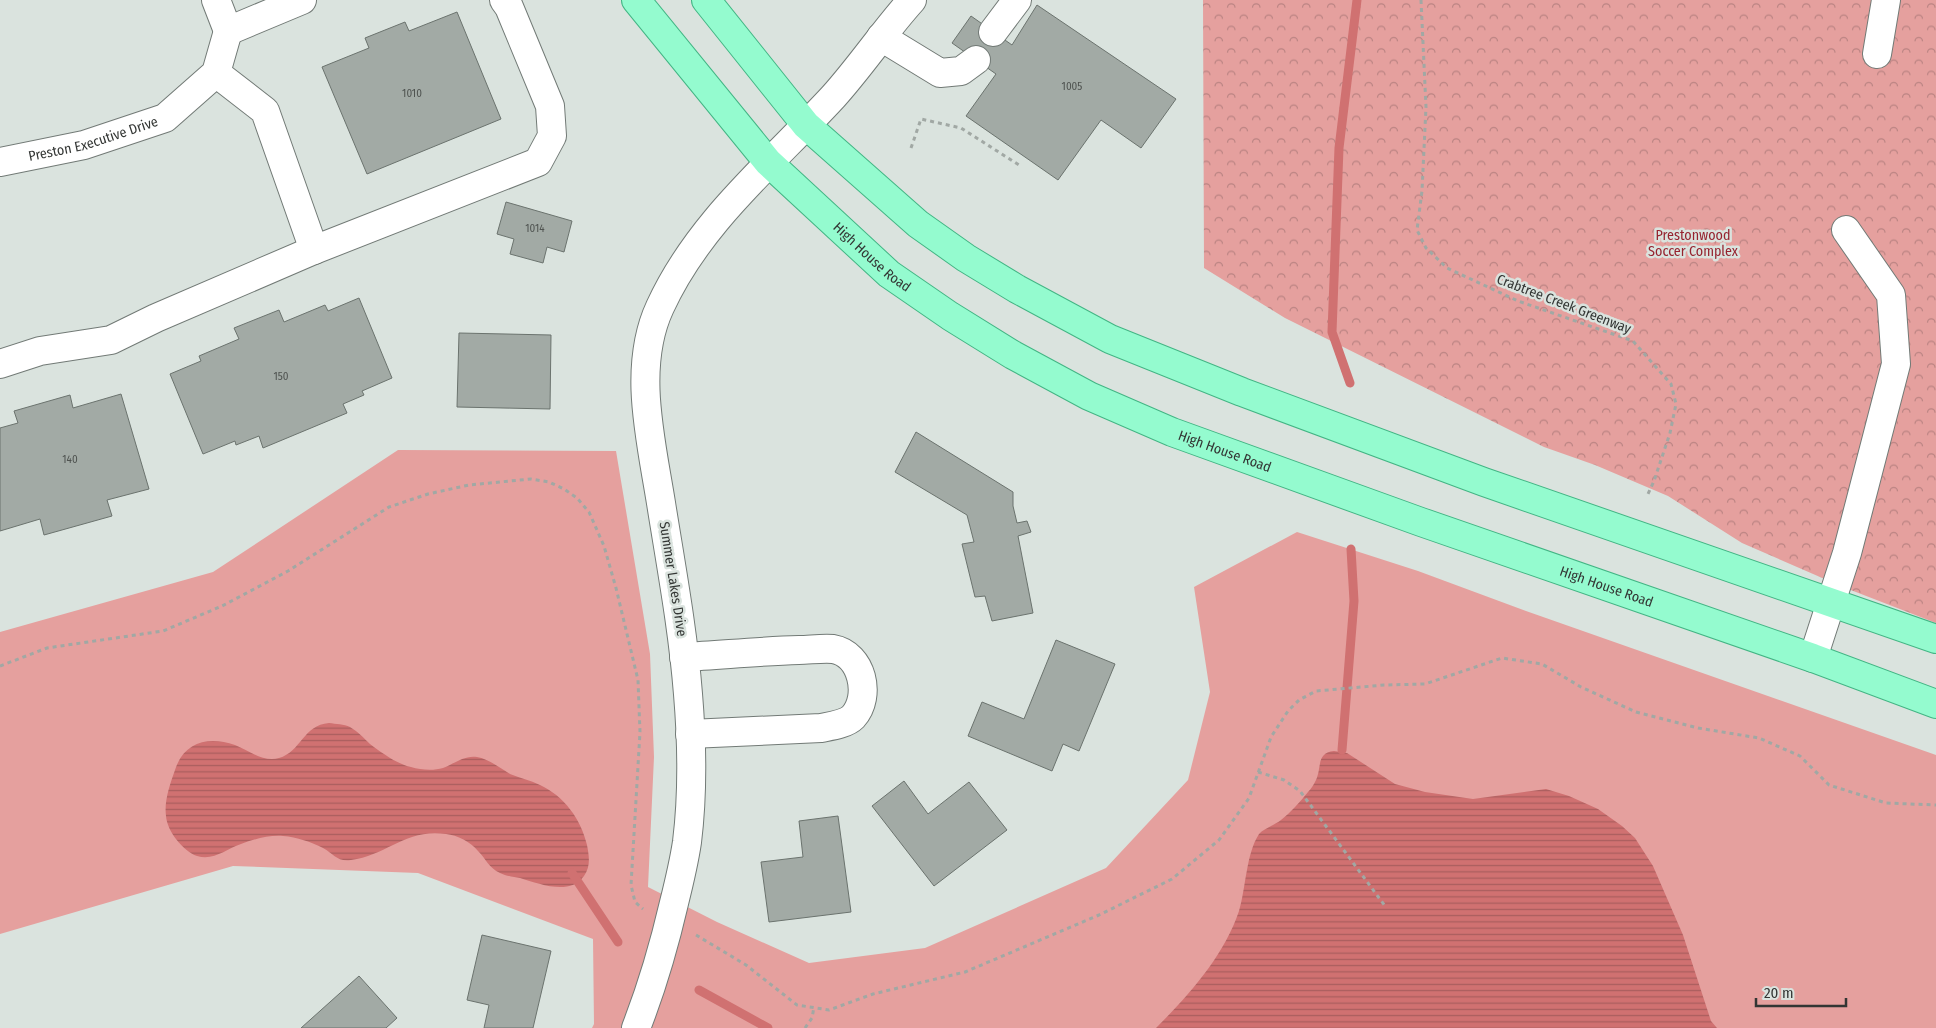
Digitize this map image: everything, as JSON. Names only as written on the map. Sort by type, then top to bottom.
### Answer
[{"type":"main road","name":"High House Road","points":[[636,0],[768,162],[889,274],[950,316],[1013,355],[1089,396],[1172,432],[1813,658],[1936,704]]},
{"type":"main road","points":[[706,0],[806,125],[918,224],[966,258],[1017,289],[1110,339],[1242,392],[1484,482],[1936,639]]},
{"type":"street","points":[[216,0],[228,31],[216,73],[265,111],[314,250]]},
{"type":"street","points":[[228,31],[302,0]]},
{"type":"street","name":"Summer Lakes Drive","points":[[636,1028],[660,960],[687,842],[690,734],[684,657],[648,414],[646,369],[650,340],[659,308],[695,247],[740,191],[836,93],[912,0]]},
{"type":"street","points":[[993,32],[1017,0]]},
{"type":"street","points":[[1877,54],[1886,0]]},
{"type":"street","points":[[0,364],[40,351],[110,340],[156,318],[314,250],[538,162],[552,136],[550,106],[511,2]]},
{"type":"street","points":[[881,37],[940,73],[961,71],[976,60]]},
{"type":"street","name":"Preston Executive Drive","points":[[0,162],[84,145],[165,118],[216,73]]},
{"type":"street","points":[[1813,658],[1832,602],[1862,498],[1896,364],[1891,295],[1846,230]]},
{"type":"street","points":[[684,657],[784,650],[834,649],[850,658],[860,671],[862,682],[859,707],[852,718],[837,724],[821,728],[690,734]]},
{"type":"path","name":"Crabtree Creek Greenway","points":[[1421,0],[1426,106],[1422,191],[1417,230],[1426,248],[1447,268],[1518,301],[1633,341],[1671,384],[1676,404],[1670,433],[1647,496]]},
{"type":"path","points":[[911,148],[921,119],[961,128],[1019,165]]},
{"type":"path","points":[[0,666],[47,648],[162,631],[222,606],[288,571],[389,507],[397,504],[428,494],[469,485],[531,479],[549,482],[577,498],[589,512],[604,546],[625,623],[638,680],[640,732],[631,885],[635,902],[650,914]]},
{"type":"path","points":[[696,934],[746,964],[797,1005],[829,1010],[873,994],[965,972],[1099,916],[1172,879],[1219,840],[1249,798],[1271,737],[1288,711],[1299,700],[1316,692],[1384,685],[1425,684],[1502,658],[1542,664],[1580,687],[1636,712],[1698,728],[1759,738],[1800,756],[1829,784],[1886,803],[1936,805]]},
{"type":"path","points":[[1258,772],[1284,780],[1300,791],[1385,906]]},
{"type":"path","points":[[806,1028],[812,1018],[814,1007]]},
{"type":"green space","name":"Prestonwood Soccer Complex","points":[[1203,0],[1936,0],[1936,623],[1843,587],[1742,543],[1668,496],[1595,465],[1544,447],[1285,318],[1204,268]]},
{"type":"green space","points":[[398,450],[616,451],[650,654],[654,757],[648,887],[717,922],[809,963],[925,948],[1106,868],[1188,780],[1210,692],[1194,587],[1297,532],[1418,571],[1526,611],[1936,755],[1936,1028],[592,1028],[594,1024],[593,939],[418,873],[233,866],[0,934],[0,632],[213,572]]},
{"type":"shaded area","points":[[329,723],[350,727],[380,751],[406,766],[435,770],[463,759],[477,757],[490,762],[510,774],[549,790],[557,795],[570,809],[584,835],[589,865],[584,876],[571,886],[554,887],[507,876],[493,869],[468,842],[446,834],[432,833],[408,838],[376,853],[351,860],[339,859],[314,844],[288,837],[272,836],[256,839],[209,857],[197,856],[186,850],[177,840],[167,822],[167,799],[171,781],[179,761],[191,747],[207,742],[225,742],[268,759],[279,758],[292,750],[313,728]]},
{"type":"shaded area","points":[[1334,751],[1347,753],[1395,784],[1425,792],[1473,799],[1546,789],[1569,796],[1598,809],[1622,826],[1635,838],[1653,866],[1683,935],[1711,1021],[1717,1028],[1156,1028],[1193,988],[1224,944],[1239,911],[1251,851],[1259,834],[1281,820],[1299,803],[1316,780],[1320,761],[1324,755]]},
{"type":"building","points":[[1037,5],[1176,99],[1141,148],[1101,120],[1058,180],[966,116],[996,74],[952,43],[971,16],[1012,45]]},
{"type":"building","points":[[457,12],[501,119],[367,174],[322,67],[369,48],[365,38],[405,22],[409,31]]},
{"type":"building","points":[[506,202],[572,221],[564,252],[547,247],[543,263],[510,254],[514,239],[497,234]]},
{"type":"building","points":[[359,298],[392,378],[362,391],[364,395],[343,404],[347,413],[263,448],[259,436],[236,445],[235,441],[203,454],[170,374],[201,361],[199,356],[239,339],[234,328],[279,310],[284,322],[325,305],[328,311]]},
{"type":"building","points":[[459,333],[551,335],[550,409],[457,407]]},
{"type":"building","points":[[121,394],[149,489],[107,500],[112,516],[44,535],[40,519],[0,531],[0,428],[18,423],[14,411],[70,395],[73,408]]},
{"type":"building","points":[[916,432],[1013,492],[1013,506],[1017,523],[1027,521],[1031,532],[1018,536],[1033,613],[992,621],[985,596],[975,597],[962,544],[974,542],[967,515],[895,472]]},
{"type":"building","points":[[1056,640],[1115,664],[1079,751],[1063,744],[1052,771],[968,736],[982,702],[1024,719]]},
{"type":"building","points":[[904,781],[928,814],[969,782],[1007,830],[934,886],[872,806]]},
{"type":"building","points":[[838,816],[851,912],[769,922],[761,862],[803,857],[799,821]]},
{"type":"building","points":[[482,935],[551,951],[533,1028],[484,1028],[489,1005],[467,1000]]},
{"type":"building","points":[[359,976],[397,1018],[386,1028],[301,1028]]},
{"type":"waterway","points":[[1350,383],[1332,332],[1339,148],[1357,0]]},
{"type":"waterway","points":[[1342,750],[1354,601],[1351,549]]},
{"type":"waterway","points":[[572,873],[618,942]]},
{"type":"waterway","points":[[699,990],[768,1028]]}]
